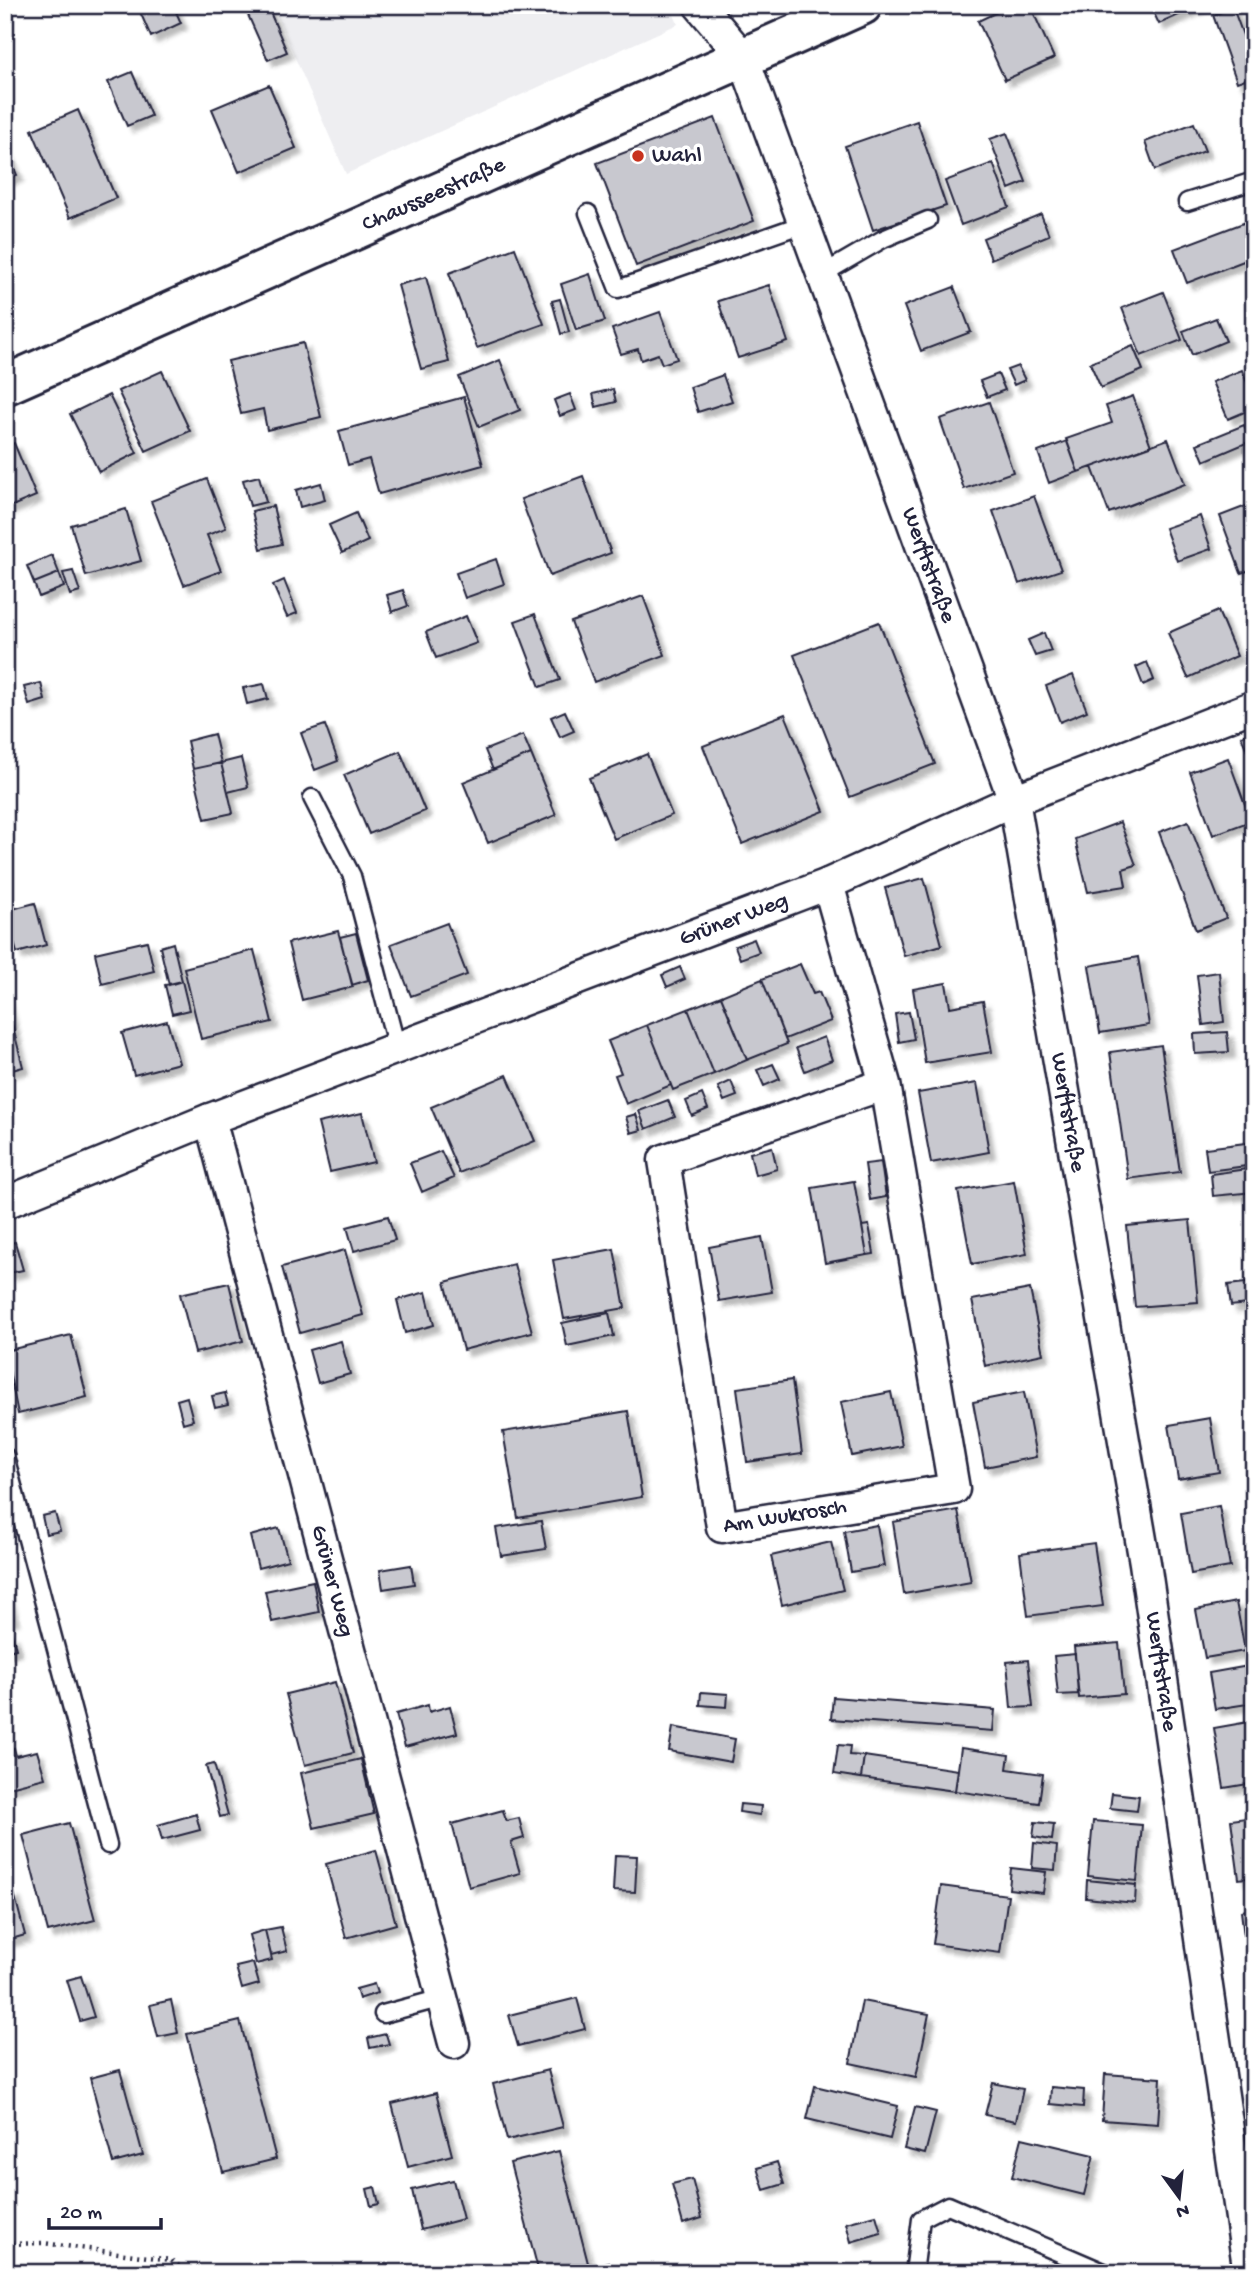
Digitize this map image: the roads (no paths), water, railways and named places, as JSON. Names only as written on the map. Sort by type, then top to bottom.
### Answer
[{"type":"main road","name":"Chausseestraße","points":[[5,385],[862,5]]},
{"type":"street","name":"Werftstraße","points":[[699,5],[743,57],[1014,800],[1145,1563],[1249,2273]]},
{"type":"street","name":"Grüner Weg","points":[[5,1203],[210,1119],[828,884],[1014,800],[1254,706]]},
{"type":"street","name":"Am Wukrosch","points":[[828,884],[885,1084],[954,1489],[722,1527],[664,1160],[885,1084]]},
{"type":"street","name":"Grüner Weg","points":[[210,1119],[454,2043]]},
{"type":"lane","points":[[1251,5],[1254,10]]},
{"type":"lane","points":[[1187,202],[1254,181]]},
{"type":"lane","points":[[588,213],[618,289],[803,224]]},
{"type":"lane","points":[[821,275],[883,239],[928,220]]},
{"type":"lane","points":[[312,798],[352,876],[397,1048]]},
{"type":"lane","points":[[5,1456],[108,1845]]},
{"type":"lane","points":[[383,2014],[442,1997]]},
{"type":"lane","points":[[914,2273],[921,2219],[948,2205],[1106,2273]]},
{"type":"place","name":"Wahl","points":[[638,156]]}]
